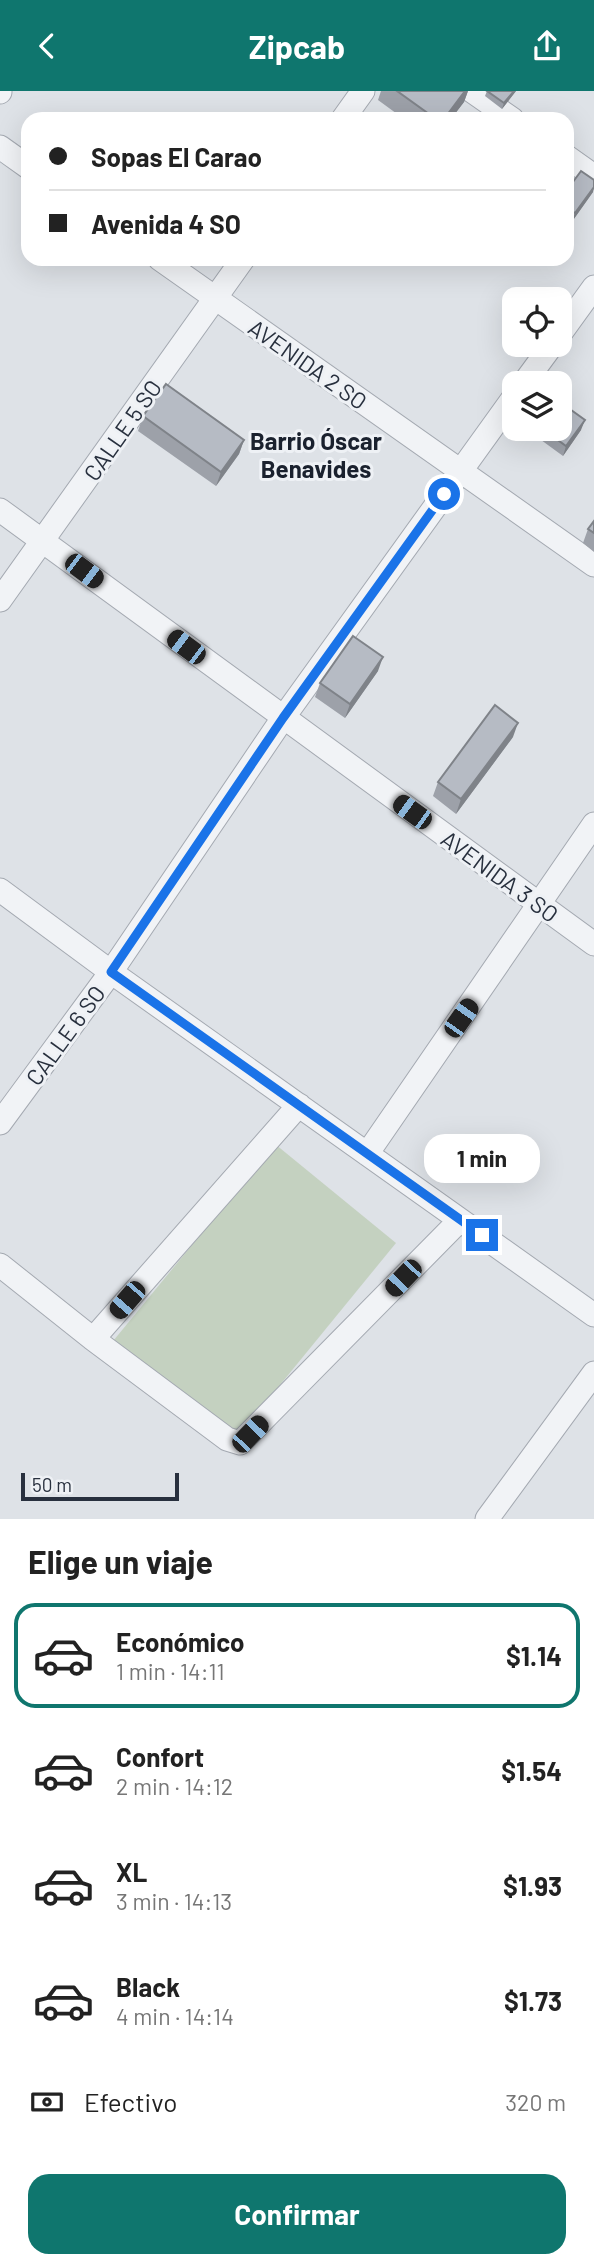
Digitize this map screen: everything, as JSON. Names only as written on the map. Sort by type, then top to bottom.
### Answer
[{"type":"street","points":[[348,112],[363,91]]},
{"type":"street","points":[[472,91],[502,112]]},
{"type":"street","points":[[0,147],[21,162]]},
{"type":"street","points":[[574,162],[594,176]]},
{"type":"street","name":"AVENIDA 2 SO","points":[[170,266],[594,565]]},
{"type":"street","name":"CALLE 5 SO","points":[[0,600],[238,266]]},
{"type":"street","points":[[572,317],[594,286]]},
{"type":"street","name":"CALLE 6 SO","points":[[0,1123],[111,972],[283,718],[502,414]]},
{"type":"street","name":"AVENIDA 3 SO","points":[[0,510],[594,944]]},
{"type":"street","points":[[367,1154],[594,824]]},
{"type":"street","points":[[0,890],[594,1315]]},
{"type":"street","points":[[93,1339],[299,1105]]},
{"type":"street","points":[[0,1265],[93,1339],[227,1439],[240,1443],[460,1220]]},
{"type":"street","points":[[487,1519],[594,1373]]},
{"type":"green space","points":[[275,1144],[396,1243],[230,1446],[109,1346]]},
{"type":"building","points":[[397,91],[465,91],[449,112],[426,112]]},
{"type":"building","points":[[487,91],[514,91],[504,103]]},
{"type":"building","points":[[581,171],[594,180],[594,187],[575,213],[574,212],[574,180]]},
{"type":"building","points":[[166,384],[244,440],[221,472],[143,416]]},
{"type":"building","points":[[572,411],[585,420],[572,438]]},
{"type":"building","points":[[594,521],[594,533],[588,529]]},
{"type":"building","points":[[353,636],[383,657],[350,704],[320,683]]},
{"type":"building","points":[[495,705],[518,723],[461,799],[438,782]]},
{"type":"district","name":"Barrio Óscar Benavides","points":[[316,454]]},
{"type":"route","points":[[444,494],[283,718],[111,972],[482,1235]]}]
